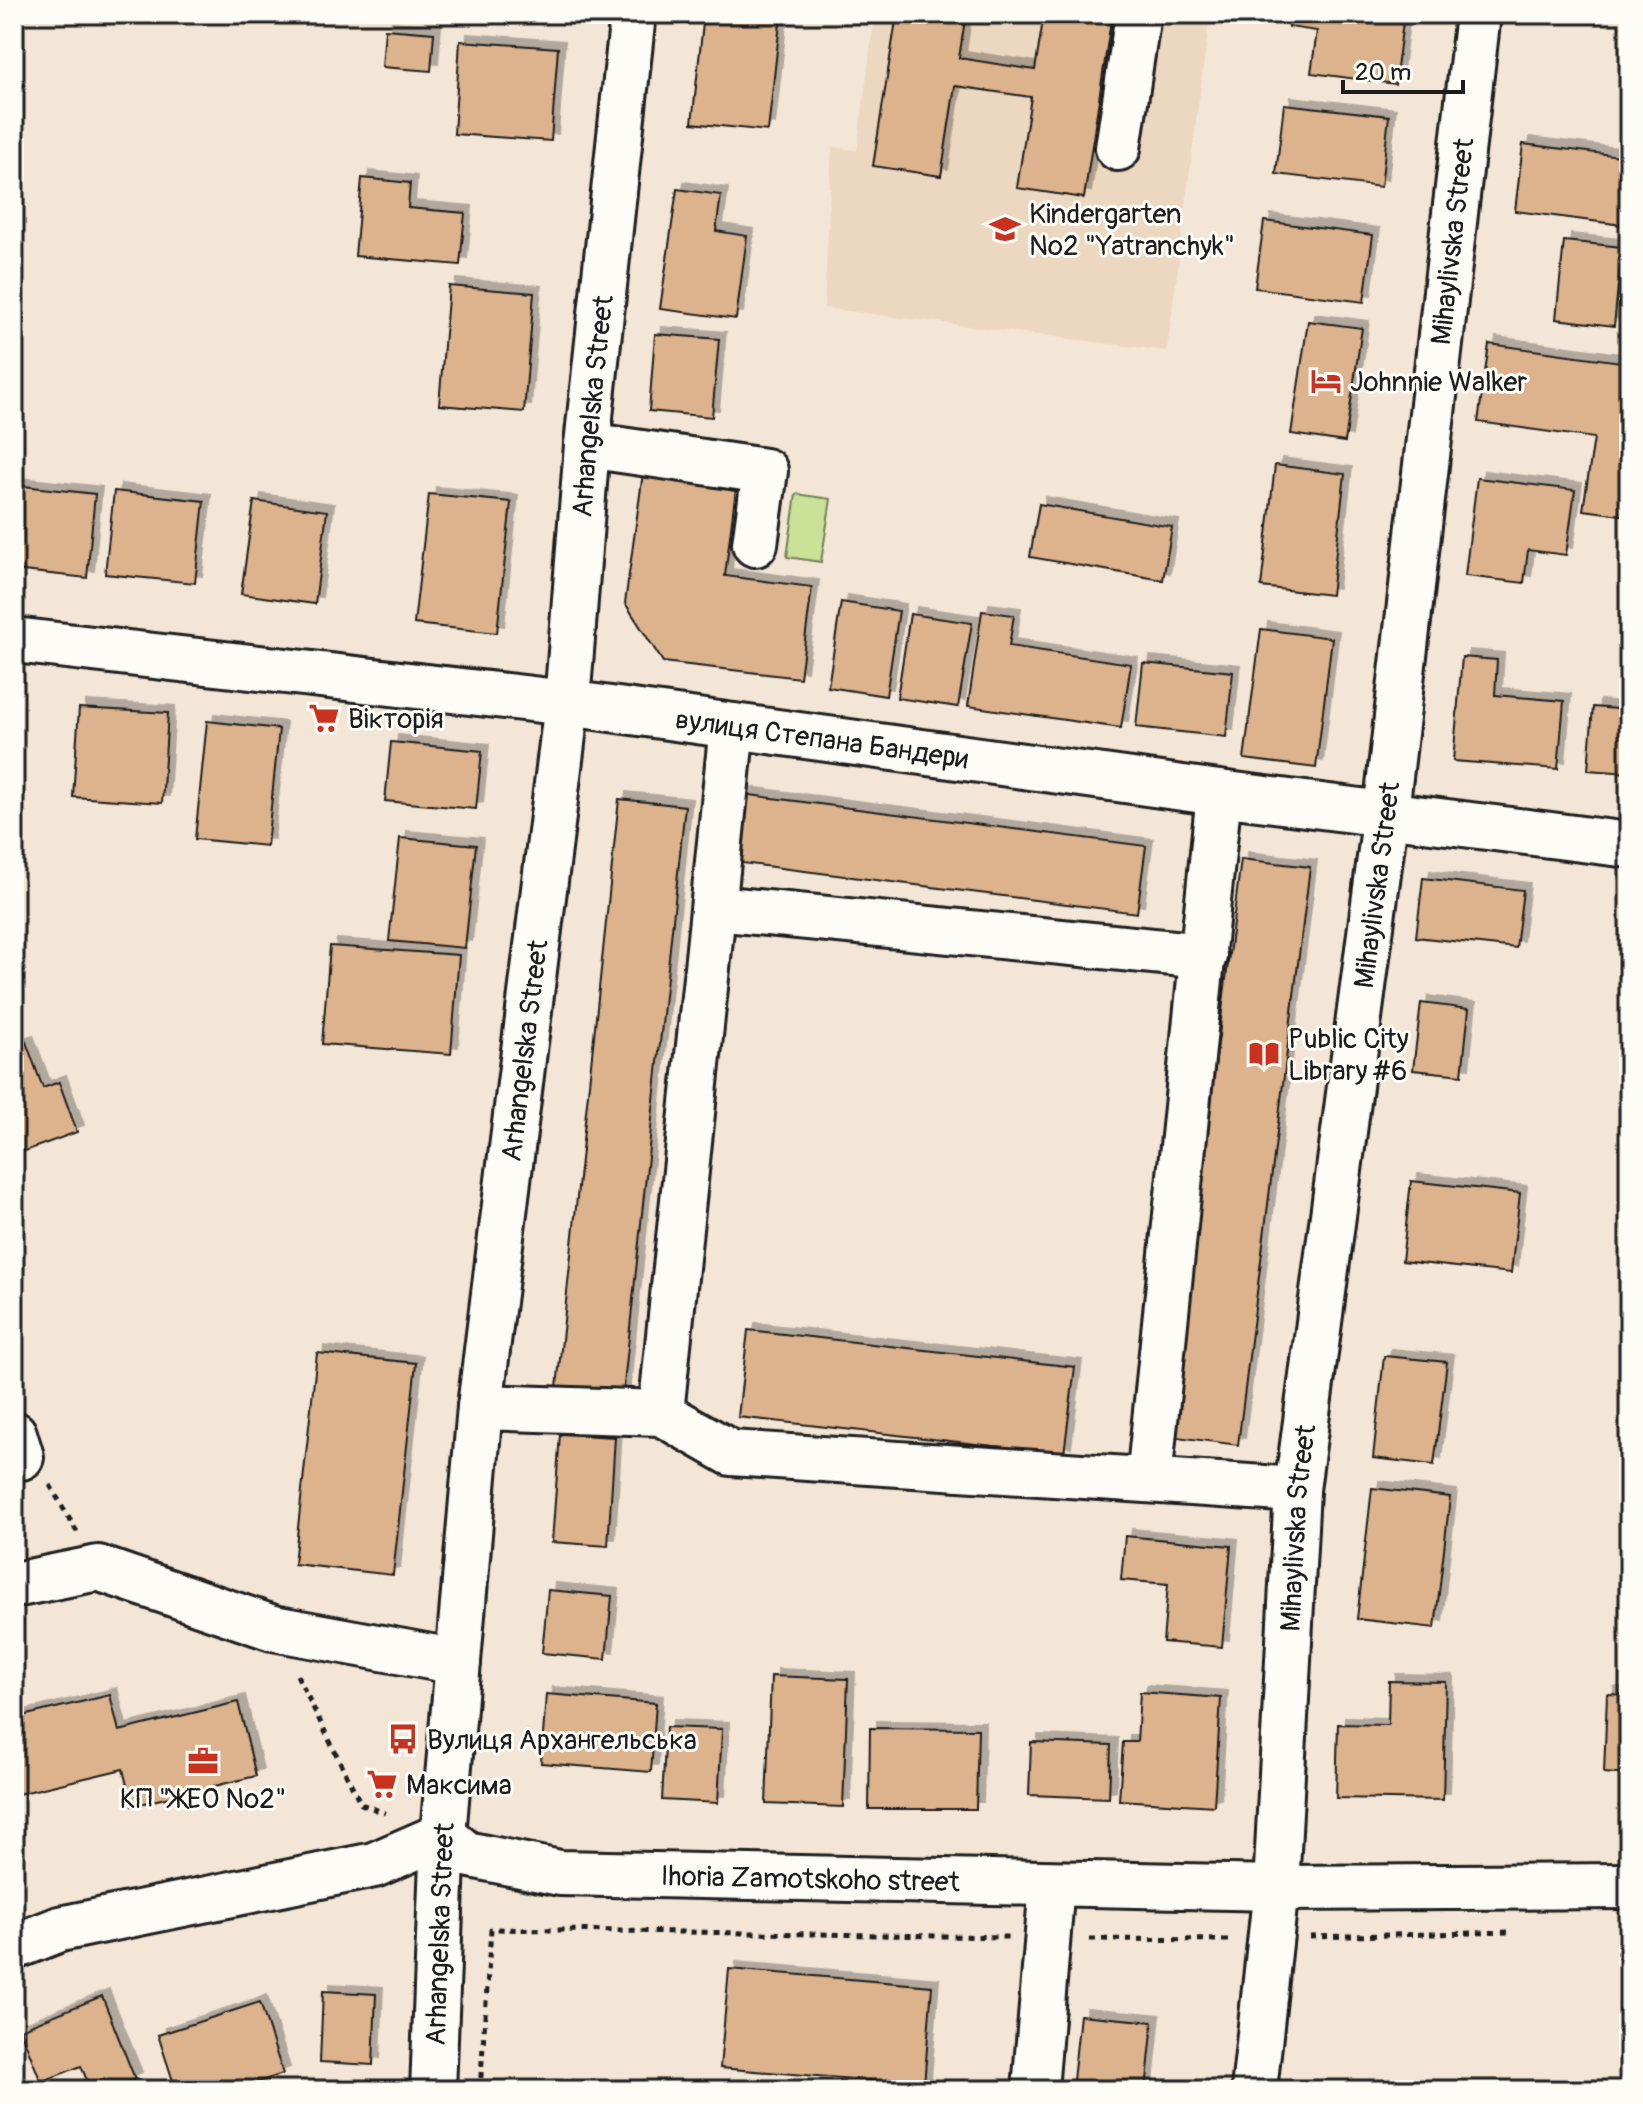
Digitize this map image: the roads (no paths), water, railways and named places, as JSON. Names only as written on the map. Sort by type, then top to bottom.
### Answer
[{"type":"street","name":"Arhangelska Street","points":[[433,2090],[443,1835],[480,1407],[567,703],[587,445],[633,14]]},
{"type":"street","points":[[1118,148],[1138,14]]},
{"type":"street","name":"Mihaylivska Street","points":[[1254,2090],[1276,1888],[1297,1490],[1386,812],[1478,14]]},
{"type":"street","points":[[587,445],[765,471],[755,544]]},
{"type":"street","name":"вулиця Степана Бандери","points":[[14,640],[567,703],[1219,793],[1629,845]]},
{"type":"street","points":[[661,1413],[732,726]]},
{"type":"street","points":[[1149,1480],[1219,793]]},
{"type":"street","points":[[715,908],[1204,956]]},
{"type":"street","points":[[480,1407],[661,1413],[731,1453],[1297,1490]]},
{"type":"street","points":[[14,1585],[98,1568],[273,1628],[458,1662]]},
{"type":"street","points":[[14,1947],[60,1929],[374,1865],[443,1835]]},
{"type":"street","name":"Ihoria Zamotskoho street","points":[[443,1835],[466,1854],[560,1873],[1276,1888],[1629,1886]]},
{"type":"street","points":[[1035,2090],[1052,1884]]},
{"type":"place","name":"Kindergarten №2 \"Yatranchyk\"","points":[[1005,229]]},
{"type":"place","name":"Johnnie Walker","points":[[1326,381]]},
{"type":"place","name":"Вікторія","points":[[324,718]]},
{"type":"place","name":"Public City Library #6","points":[[1264,1054]]},
{"type":"place","name":"Вулиця Архангельська","points":[[403,1739]]},
{"type":"place","name":"КП \"ЖЕО №2\"","points":[[203,1761]]},
{"type":"place","name":"Максима","points":[[382,1784]]}]
